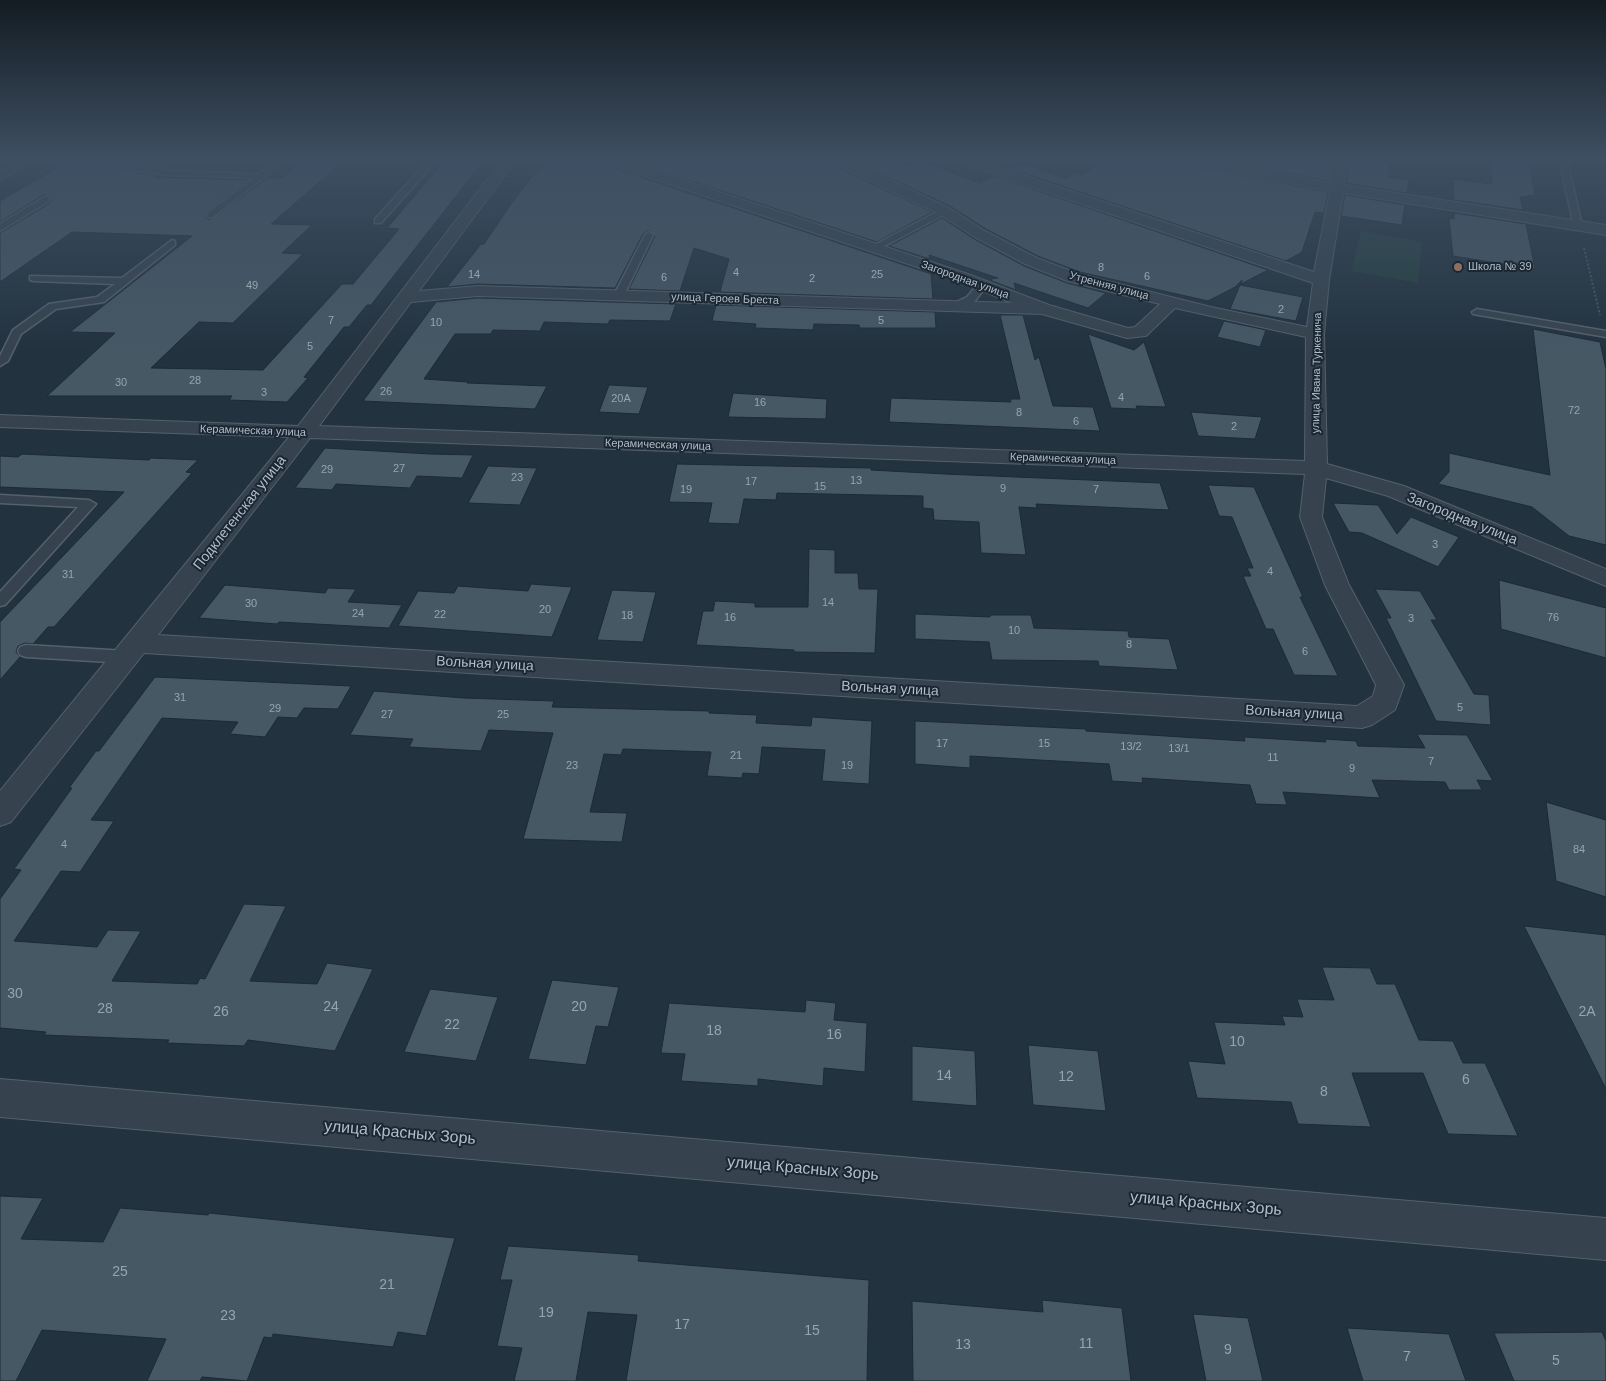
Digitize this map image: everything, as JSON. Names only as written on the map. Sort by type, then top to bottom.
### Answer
[{"type":"street","name":"Подклетенская улица","points":[[0,813],[132,650],[304,432],[462,223]]},
{"type":"street","name":"Загородная улица","points":[[801,223],[982,285],[1043,309],[1127,333],[1140,332],[1172,302]]},
{"type":"street","name":"Утренняя улица","points":[[963,223],[1031,261],[1073,278],[1316,334]]},
{"type":"street","points":[[1153,223],[1321,280]]},
{"type":"street","name":"улица Ивана Туркенича","points":[[1316,468],[1316,334],[1321,280],[1331,223]]},
{"type":"street","points":[[1562,223],[1606,230]]},
{"type":"street","name":"улица Героев Бреста","points":[[407,297],[478,291],[1043,309]]},
{"type":"street","name":"Керамическая улица","points":[[0,421],[1316,468]]},
{"type":"street","name":"Загородная улица","points":[[1316,468],[1396,491],[1606,578]]},
{"type":"street","name":"Вольная улица","points":[[132,650],[1362,717],[1385,702],[1390,685],[1337,585],[1311,517],[1316,468]]},
{"type":"street","name":"улица Красных Зорь","points":[[0,1098],[1606,1239]]},
{"type":"lane","points":[[874,248],[920,223]]},
{"type":"lane","points":[[620,296],[649,235]]},
{"type":"lane","points":[[0,364],[4,361],[16,332],[53,306],[100,300],[172,243]]},
{"type":"lane","points":[[33,278],[123,281]]},
{"type":"lane","points":[[956,306],[971,299],[982,285]]},
{"type":"lane","points":[[1477,312],[1606,334]]},
{"type":"lane","points":[[0,500],[89,504],[0,601]]},
{"type":"lane","points":[[26,651],[132,650]]},
{"type":"path","points":[[1578,226],[1601,319]]},
{"type":"green space","points":[[1361,231],[1422,242],[1418,283],[1352,271]]},
{"type":"building","points":[[16,223],[312,225],[282,253],[303,254],[233,323],[199,322],[151,368],[263,370],[342,284],[353,284],[399,229],[387,228],[391,223],[435,223],[371,305],[367,305],[349,327],[344,327],[304,377],[308,378],[287,402],[229,400],[232,396],[47,396],[115,333],[70,332],[192,236],[72,232],[0,282],[0,233]]},
{"type":"building","points":[[498,223],[780,223],[931,274],[933,299],[720,292],[729,259],[694,248],[680,291],[629,289],[655,236],[649,230],[643,234],[615,288],[478,284],[447,287],[481,244],[484,244]]},
{"type":"building","points":[[821,223],[911,223],[877,242]]},
{"type":"building","points":[[932,223],[950,223],[974,239],[1024,266],[1067,283],[1106,293],[1088,308],[1014,283],[1016,290],[991,279],[998,278],[929,255],[930,259],[889,246]]},
{"type":"building","points":[[977,223],[1133,223],[1268,270],[1241,284],[1242,280],[1235,287],[1208,301],[1080,272],[1038,256]]},
{"type":"building","points":[[1174,223],[1311,223],[1302,252],[1286,261]]},
{"type":"building","points":[[1450,223],[1526,224],[1535,269],[1453,256]]},
{"type":"building","points":[[1240,285],[1303,297],[1296,321],[1230,309]]},
{"type":"building","points":[[478,298],[676,304],[670,321],[610,320],[608,324],[544,322],[540,331],[493,330],[491,334],[455,334],[424,379],[467,383],[547,386],[535,409],[363,401],[436,302]]},
{"type":"building","points":[[716,305],[935,312],[936,328],[860,328],[859,325],[814,324],[813,330],[755,328],[756,324],[712,321]]},
{"type":"building","points":[[1000,315],[1023,315],[1035,360],[1039,357],[1053,406],[1093,407],[1100,431],[889,422],[891,398],[1011,402],[1010,399],[1020,399]]},
{"type":"building","points":[[1224,321],[1266,330],[1260,347],[1217,337]]},
{"type":"building","points":[[1533,329],[1600,342],[1606,369],[1606,545],[1569,536],[1532,507],[1438,484],[1449,472],[1449,453],[1550,475]]},
{"type":"building","points":[[1088,334],[1134,350],[1144,342],[1166,407],[1136,406],[1137,409],[1111,408]]},
{"type":"building","points":[[609,385],[648,387],[639,414],[599,412]]},
{"type":"building","points":[[733,393],[827,399],[826,419],[728,417]]},
{"type":"building","points":[[1191,412],[1262,417],[1255,439],[1198,436]]},
{"type":"building","points":[[325,448],[473,455],[462,478],[417,476],[410,488],[336,484],[332,490],[295,488]]},
{"type":"building","points":[[22,454],[149,460],[151,458],[198,460],[186,472],[192,473],[54,627],[48,627],[33,644],[25,643],[18,646],[16,652],[20,657],[0,680],[0,622],[124,492],[0,487],[0,456],[18,457]]},
{"type":"building","points":[[677,464],[871,468],[871,470],[945,474],[1160,483],[1169,510],[1036,504],[1037,508],[1019,507],[1026,555],[981,553],[979,522],[934,520],[933,509],[923,508],[923,496],[777,493],[776,500],[744,499],[739,524],[708,523],[712,503],[669,502]]},
{"type":"building","points":[[488,466],[537,468],[520,505],[468,503]]},
{"type":"building","points":[[1208,485],[1254,487],[1303,597],[1300,597],[1338,676],[1294,675],[1273,629],[1266,629],[1243,576],[1251,576],[1247,568],[1253,568],[1232,517],[1219,516]]},
{"type":"building","points":[[1333,503],[1378,505],[1397,534],[1411,517],[1459,537],[1438,567],[1362,533],[1349,532]]},
{"type":"building","points":[[809,549],[835,550],[835,573],[858,573],[859,589],[878,589],[875,653],[794,652],[794,650],[696,645],[703,611],[713,611],[715,601],[755,603],[755,607],[808,607]]},
{"type":"building","points":[[1499,580],[1606,608],[1606,658],[1501,629]]},
{"type":"building","points":[[531,584],[572,587],[552,637],[398,626],[418,591],[454,593],[458,586],[528,591]]},
{"type":"building","points":[[225,585],[325,593],[328,588],[356,589],[348,602],[402,605],[389,628],[279,622],[277,624],[199,618]]},
{"type":"building","points":[[1375,589],[1420,591],[1437,620],[1431,620],[1474,694],[1489,695],[1491,725],[1436,721],[1386,618],[1391,618]]},
{"type":"building","points":[[612,590],[656,592],[643,642],[597,640]]},
{"type":"building","points":[[915,614],[990,617],[990,615],[1031,615],[1034,628],[1128,631],[1129,637],[1169,639],[1178,670],[1099,666],[1098,661],[992,660],[989,642],[915,639]]},
{"type":"building","points":[[155,677],[351,686],[338,709],[304,708],[297,718],[278,717],[265,737],[230,734],[238,722],[162,718],[91,820],[114,821],[80,872],[61,871],[14,941],[97,947],[108,930],[141,931],[112,981],[197,984],[200,978],[205,979],[244,904],[286,906],[250,981],[317,984],[327,963],[373,969],[335,1051],[248,1040],[244,1046],[167,1043],[169,1040],[44,1035],[46,1032],[0,1028],[0,899],[21,870],[14,869],[72,788],[69,788]]},
{"type":"building","points":[[374,691],[464,698],[554,701],[552,707],[709,711],[709,713],[757,715],[756,723],[811,726],[812,717],[872,721],[869,784],[822,781],[825,750],[762,747],[759,774],[743,773],[742,778],[707,776],[711,752],[623,749],[621,755],[604,754],[590,812],[627,813],[622,842],[523,839],[553,733],[489,730],[481,751],[409,747],[413,739],[350,735]]},
{"type":"building","points":[[915,721],[1086,729],[1086,731],[1245,741],[1244,737],[1326,742],[1325,739],[1356,741],[1358,746],[1425,748],[1417,734],[1467,735],[1493,781],[1477,780],[1482,790],[1449,790],[1445,782],[1372,780],[1380,798],[1283,792],[1287,805],[1256,804],[1250,785],[1142,778],[1143,783],[1112,781],[1109,764],[970,756],[970,768],[915,764]]},
{"type":"building","points":[[1546,802],[1606,820],[1606,897],[1556,881]]},
{"type":"building","points":[[1524,926],[1606,935],[1606,1089]]},
{"type":"building","points":[[1322,967],[1370,968],[1377,984],[1395,984],[1419,1040],[1453,1041],[1463,1063],[1485,1063],[1518,1136],[1448,1134],[1423,1073],[1352,1073],[1371,1127],[1298,1124],[1291,1102],[1197,1098],[1188,1061],[1225,1064],[1214,1022],[1285,1025],[1282,1016],[1303,1017],[1297,999],[1334,1000]]},
{"type":"building","points":[[552,980],[619,987],[608,1027],[596,1026],[586,1065],[528,1059]]},
{"type":"building","points":[[430,989],[498,997],[476,1061],[404,1052]]},
{"type":"building","points":[[806,1000],[836,1003],[834,1020],[867,1023],[865,1072],[824,1068],[823,1086],[758,1079],[758,1086],[681,1081],[685,1054],[661,1053],[669,1003],[805,1012]]},
{"type":"building","points":[[1028,1045],[1098,1051],[1106,1111],[1033,1105]]},
{"type":"building","points":[[912,1046],[975,1051],[977,1106],[912,1101]]},
{"type":"building","points":[[0,1196],[43,1198],[21,1239],[103,1242],[120,1208],[208,1215],[209,1213],[455,1238],[426,1336],[398,1332],[393,1347],[273,1334],[272,1338],[264,1337],[247,1381],[202,1377],[200,1381],[147,1381],[166,1339],[42,1330],[16,1381],[0,1381]]},
{"type":"building","points":[[508,1246],[639,1255],[638,1261],[869,1280],[867,1381],[626,1381],[637,1315],[588,1312],[576,1381],[514,1381],[522,1348],[497,1346],[512,1280],[500,1280]]},
{"type":"building","points":[[1042,1300],[1122,1308],[1131,1381],[913,1381],[912,1301],[1043,1312]]},
{"type":"building","points":[[1193,1314],[1248,1318],[1263,1381],[1206,1381]]},
{"type":"building","points":[[1347,1328],[1449,1334],[1466,1381],[1363,1381]]},
{"type":"building","points":[[1602,1332],[1606,1341],[1606,1381],[1514,1381],[1494,1333]]},
{"type":"place","name":"Школа № 39","points":[[1458,267]]}]
